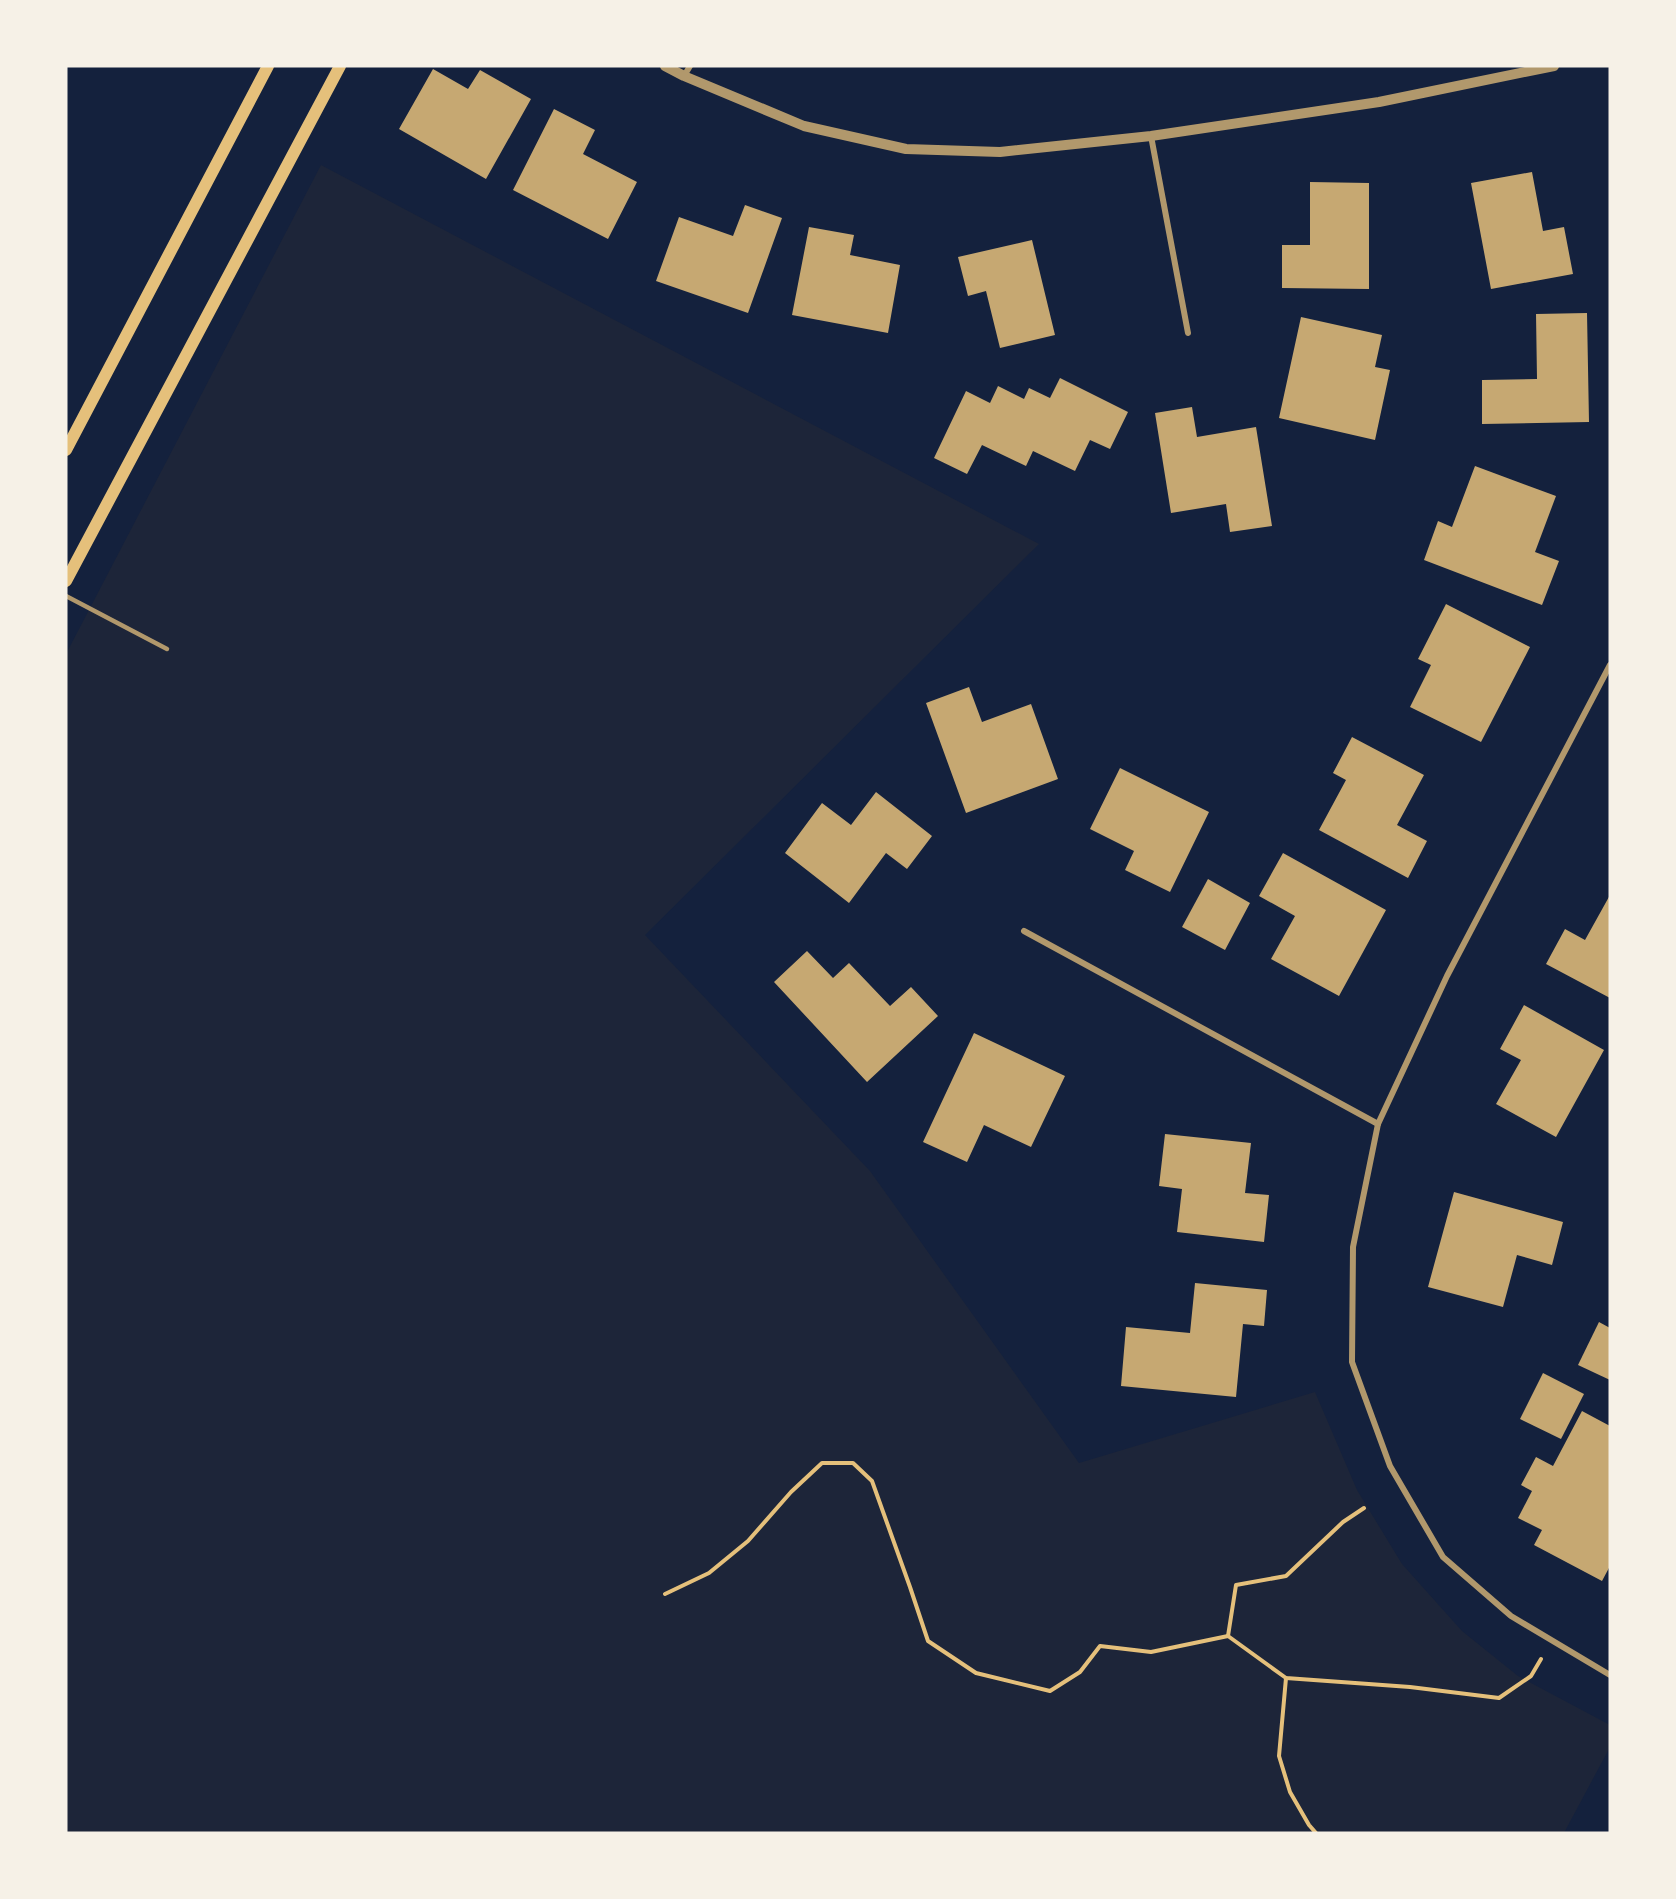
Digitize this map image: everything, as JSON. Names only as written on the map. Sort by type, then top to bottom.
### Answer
[{"type":"main road","points":[[66,450],[268,66]]},
{"type":"main road","points":[[66,581],[340,66]]},
{"type":"street","points":[[665,66],[687,71],[804,126],[906,149],[1000,152],[1150,136],[1379,102],[1554,66]]},
{"type":"street","points":[[1150,136],[1188,333]]},
{"type":"street","points":[[1610,665],[1447,976],[1378,1124],[1353,1247],[1352,1362],[1390,1466],[1443,1557],[1511,1616],[1610,1675]]},
{"type":"street","points":[[1024,931],[1378,1124]]},
{"type":"lane","points":[[66,596],[167,649]]},
{"type":"path","points":[[666,1594],[709,1573],[748,1540],[791,1492],[822,1463],[853,1463],[872,1481],[928,1641],[976,1673],[1050,1691],[1080,1672],[1100,1646],[1152,1652],[1228,1636],[1286,1678],[1410,1686],[1498,1698],[1531,1676]]},
{"type":"path","points":[[1228,1636],[1236,1585],[1286,1576],[1343,1522],[1364,1508]]},
{"type":"path","points":[[1286,1678],[1279,1756],[1290,1792],[1316,1833]]},
{"type":"shaded area","points":[[321,165],[1039,544],[645,935],[870,1171],[1079,1463],[1315,1392],[1357,1490],[1402,1564],[1462,1631],[1518,1676],[1610,1725],[1610,1747],[1564,1833],[66,1833],[66,654]]},
{"type":"building","points":[[433,69],[468,89],[480,70],[531,99],[486,179],[399,129]]},
{"type":"building","points":[[554,109],[595,130],[583,154],[637,182],[608,239],[513,190]]},
{"type":"building","points":[[1532,172],[1543,231],[1564,227],[1573,274],[1491,289],[1471,183]]},
{"type":"building","points":[[1310,182],[1369,183],[1369,289],[1282,288],[1282,245],[1310,245]]},
{"type":"building","points":[[745,205],[782,218],[748,313],[656,281],[679,217],[733,236]]},
{"type":"building","points":[[809,227],[854,235],[850,255],[900,265],[888,333],[792,315]]},
{"type":"building","points":[[1032,240],[1055,335],[1000,348],[986,291],[968,296],[958,257]]},
{"type":"building","points":[[1587,313],[1589,422],[1482,424],[1482,380],[1537,379],[1536,314]]},
{"type":"building","points":[[1301,317],[1382,335],[1375,367],[1390,370],[1375,440],[1279,418]]},
{"type":"building","points":[[1060,378],[1128,412],[1110,449],[1090,440],[1075,471],[1033,451],[1026,466],[982,445],[967,474],[934,458],[966,391],[990,403],[998,386],[1024,399],[1029,388],[1050,398]]},
{"type":"building","points":[[1192,407],[1197,437],[1256,427],[1272,526],[1230,532],[1226,504],[1171,513],[1155,413]]},
{"type":"building","points":[[1475,466],[1556,496],[1535,552],[1559,561],[1542,605],[1424,560],[1438,521],[1452,527]]},
{"type":"building","points":[[1446,604],[1530,647],[1481,742],[1410,707],[1431,665],[1418,659]]},
{"type":"building","points":[[969,687],[982,722],[1031,704],[1058,779],[966,813],[926,703]]},
{"type":"building","points":[[1352,737],[1424,775],[1397,825],[1427,841],[1408,878],[1319,830],[1346,780],[1333,773]]},
{"type":"building","points":[[1120,768],[1209,812],[1170,892],[1125,870],[1134,851],[1090,829]]},
{"type":"building","points":[[876,792],[932,836],[907,869],[886,853],[849,903],[785,853],[822,803],[851,825]]},
{"type":"building","points":[[1283,853],[1386,910],[1339,996],[1271,959],[1295,916],[1259,896]]},
{"type":"building","points":[[1208,879],[1250,903],[1225,950],[1182,927]]},
{"type":"building","points":[[1610,895],[1610,998],[1546,964],[1565,929],[1585,940]]},
{"type":"building","points":[[807,951],[833,978],[849,963],[890,1006],[911,987],[938,1016],[867,1082],[774,982]]},
{"type":"building","points":[[1524,1005],[1604,1050],[1556,1137],[1496,1104],[1521,1060],[1500,1049]]},
{"type":"building","points":[[974,1033],[1065,1076],[1031,1147],[984,1125],[967,1162],[923,1142]]},
{"type":"building","points":[[1165,1134],[1251,1143],[1245,1193],[1269,1195],[1264,1242],[1177,1232],[1182,1189],[1159,1186]]},
{"type":"building","points":[[1454,1192],[1563,1222],[1552,1265],[1517,1255],[1503,1307],[1428,1287]]},
{"type":"building","points":[[1195,1283],[1267,1290],[1264,1326],[1243,1324],[1236,1397],[1121,1386],[1126,1327],[1190,1333]]},
{"type":"building","points":[[1599,1322],[1610,1328],[1610,1380],[1578,1365]]},
{"type":"building","points":[[1543,1373],[1584,1394],[1561,1439],[1520,1419]]},
{"type":"building","points":[[1582,1411],[1610,1426],[1610,1566],[1602,1581],[1534,1545],[1542,1530],[1518,1518],[1532,1491],[1521,1485],[1536,1457],[1553,1466]]}]
